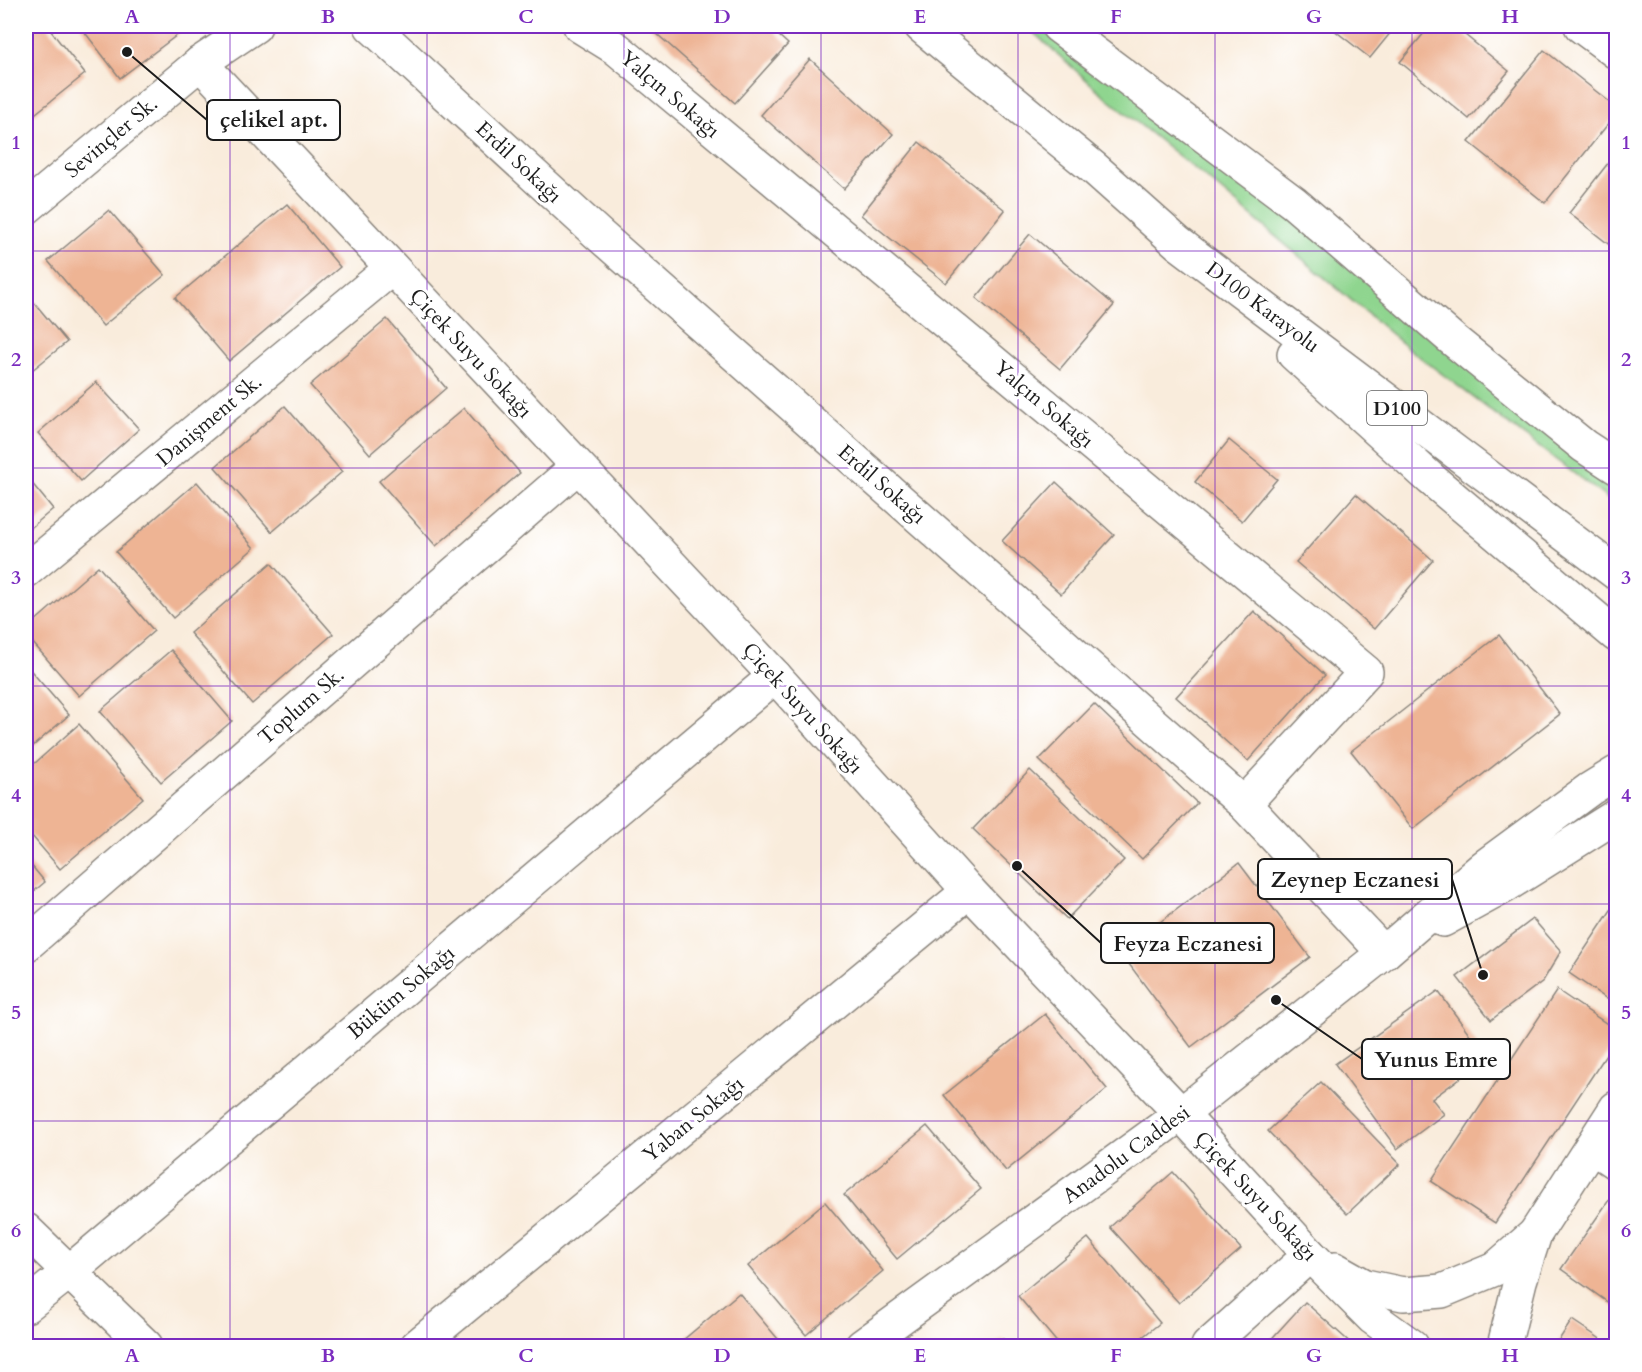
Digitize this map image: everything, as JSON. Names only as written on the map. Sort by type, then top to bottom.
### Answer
[{"type":"main road","name":"Sevinçler Sk.","points":[[26,208],[200,63],[255,26]]},
{"type":"main road","name":"Erdil Sokağı","points":[[371,26],[597,233],[1244,804],[1384,953]]},
{"type":"main road","name":"Yalçın Sokağı","points":[[580,26],[617,49],[1366,672],[1244,804]]},
{"type":"main road","name":"D100 Karayolu","points":[[921,26],[1095,169],[1178,243],[1617,573]]},
{"type":"main road","points":[[1058,26],[1294,203],[1452,339],[1584,446],[1617,467]]},
{"type":"main road","points":[[1581,26],[1617,52]]},
{"type":"main road","name":"Çiçek Suyu Sokağı","points":[[200,63],[775,676],[969,891],[1180,1114],[1310,1256],[1373,1318],[1412,1347]]},
{"type":"main road","points":[[1178,243],[1287,348],[1431,479],[1617,635]]},
{"type":"main road","name":"Danişment Sk.","points":[[26,571],[392,268]]},
{"type":"main road","name":"Toplum Sk.","points":[[26,945],[577,467]]},
{"type":"main road","name":"Büküm Sokağı","points":[[26,1306],[775,676]]},
{"type":"main road","name":"Anadolu Caddesi","points":[[862,1347],[1180,1114],[1384,953],[1485,867],[1590,789],[1616,773]]},
{"type":"main road","name":"Anadolu Caddesi","points":[[1384,953],[1505,886],[1617,816]]},
{"type":"main road","name":"Yaban Sokağı","points":[[417,1347],[969,891]]},
{"type":"main road","points":[[1208,1347],[1310,1256],[1365,1286],[1403,1294],[1442,1291],[1495,1269],[1535,1234],[1604,1155],[1617,1108]]},
{"type":"main road","points":[[26,1230],[147,1347]]},
{"type":"main road","points":[[1504,1347],[1520,1281],[1535,1234]]},
{"type":"green space","points":[[1026,26],[1072,26],[1616,470],[1616,505],[1409,349],[1210,181],[1108,99]]},
{"type":"building","points":[[26,26],[47,26],[85,74],[26,121]]},
{"type":"building","points":[[80,26],[189,26],[120,78]]},
{"type":"building","points":[[648,26],[768,26],[788,44],[735,103]]},
{"type":"building","points":[[1329,26],[1396,26],[1370,58]]},
{"type":"building","points":[[1430,26],[1454,26],[1509,71],[1469,119],[1400,62]]},
{"type":"building","points":[[1544,50],[1616,107],[1616,114],[1545,203],[1469,142]]},
{"type":"building","points":[[810,59],[893,134],[844,189],[761,115]]},
{"type":"building","points":[[919,142],[1005,210],[946,283],[861,215]]},
{"type":"building","points":[[1616,153],[1616,250],[1569,213]]},
{"type":"building","points":[[287,204],[340,267],[229,361],[175,298]]},
{"type":"building","points":[[109,210],[165,275],[103,326],[48,261]]},
{"type":"building","points":[[1030,234],[1114,305],[1060,369],[976,298]]},
{"type":"building","points":[[27,294],[67,342],[26,375],[26,296]]},
{"type":"building","points":[[387,319],[446,388],[370,454],[310,385]]},
{"type":"building","points":[[96,382],[139,429],[81,481],[38,433]]},
{"type":"building","points":[[285,406],[342,472],[272,532],[215,467]]},
{"type":"building","points":[[464,408],[520,473],[436,546],[379,481]]},
{"type":"building","points":[[1229,440],[1277,479],[1242,521],[1195,482]]},
{"type":"building","points":[[26,476],[53,509],[26,532]]},
{"type":"building","points":[[197,482],[254,548],[173,618],[116,552]]},
{"type":"building","points":[[1056,482],[1114,535],[1061,594],[1002,541]]},
{"type":"building","points":[[1356,494],[1433,560],[1374,629],[1296,562]]},
{"type":"building","points":[[271,563],[333,634],[252,704],[190,633]]},
{"type":"building","points":[[98,566],[154,631],[79,696],[26,635],[26,629]]},
{"type":"building","points":[[1254,611],[1325,675],[1248,761],[1176,697]]},
{"type":"building","points":[[1499,635],[1560,714],[1413,829],[1351,751]]},
{"type":"building","points":[[171,650],[232,721],[161,782],[100,711]]},
{"type":"building","points":[[26,665],[69,715],[26,752]]},
{"type":"building","points":[[1094,704],[1197,803],[1142,859],[1039,760]]},
{"type":"building","points":[[79,724],[143,798],[60,869],[26,829],[26,771]]},
{"type":"building","points":[[1030,770],[1124,860],[1067,919],[973,829]]},
{"type":"building","points":[[26,859],[45,882],[26,898]]},
{"type":"building","points":[[1239,863],[1310,957],[1191,1047],[1120,952]]},
{"type":"building","points":[[1616,905],[1616,1005],[1569,973]]},
{"type":"building","points":[[1533,919],[1561,951],[1543,981],[1491,1020],[1457,977]]},
{"type":"building","points":[[1557,990],[1616,1030],[1616,1040],[1495,1223],[1431,1181]]},
{"type":"building","points":[[1438,991],[1487,1058],[1432,1099],[1444,1114],[1397,1149],[1335,1064]]},
{"type":"building","points":[[1045,1014],[1107,1089],[1006,1171],[944,1095]]},
{"type":"building","points":[[1321,1082],[1400,1164],[1347,1214],[1268,1131]]},
{"type":"building","points":[[927,1126],[981,1189],[897,1259],[844,1195]]},
{"type":"building","points":[[1173,1172],[1241,1249],[1179,1303],[1110,1227]]},
{"type":"building","points":[[1609,1200],[1616,1205],[1616,1308],[1561,1269]]},
{"type":"building","points":[[825,1202],[883,1271],[806,1335],[748,1266]]},
{"type":"building","points":[[1088,1238],[1160,1323],[1131,1346],[1060,1346],[1018,1296]]},
{"type":"building","points":[[739,1293],[784,1346],[676,1346]]},
{"type":"building","points":[[1305,1302],[1354,1346],[1265,1346]]},
{"type":"building","points":[[1572,1320],[1611,1346],[1555,1346]]},
{"type":"building","points":[[1003,1339],[1009,1346],[992,1346]]},
{"type":"place","name":"çelikel apt.","points":[[127,52]]},
{"type":"place","name":"Feyza Eczanesi","points":[[1017,866]]},
{"type":"place","name":"Zeynep Eczanesi","points":[[1483,975]]},
{"type":"place","name":"Yunus Emre","points":[[1276,1000]]}]
